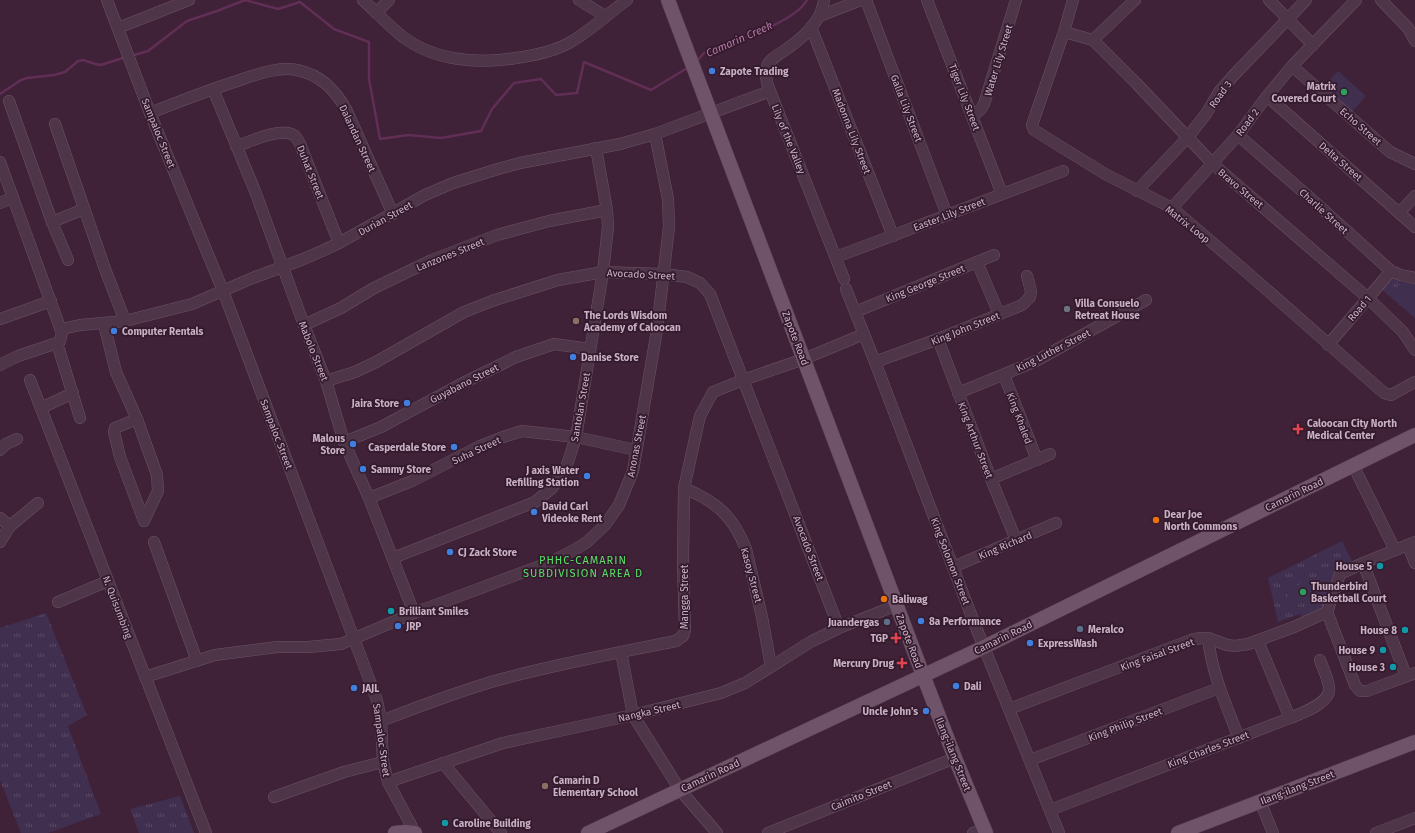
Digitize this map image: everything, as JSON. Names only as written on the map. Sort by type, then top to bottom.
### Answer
[{"type":"main road","name":"Zapote Road","points":[[668,0],[923,675]]},
{"type":"main road","name":"Camarin Road","points":[[588,833],[984,647],[1415,435]]},
{"type":"main road","name":"Ilang-ilang Street","points":[[923,675],[955,758],[981,832]]},
{"type":"main road","name":"Ilang-ilang Street","points":[[1178,833],[1199,829],[1260,801],[1415,742]]},
{"type":"main road","points":[[395,833],[414,833]]},
{"type":"street","name":"Sampaloc Street","points":[[107,0],[150,113],[223,291],[377,700],[381,721],[383,762],[388,782],[414,833]]},
{"type":"street","points":[[118,28],[189,0]]},
{"type":"street","points":[[363,0],[404,37],[431,52],[447,57],[478,60],[508,59],[550,51],[574,40],[627,0]]},
{"type":"street","points":[[376,13],[389,0]]},
{"type":"street","points":[[579,0],[605,16]]},
{"type":"street","points":[[820,16],[824,0]]},
{"type":"street","points":[[820,16],[861,0]]},
{"type":"street","name":"Galla Lily Street","points":[[866,0],[947,215]]},
{"type":"street","name":"Tiger Lily Street","points":[[928,0],[1002,194]]},
{"type":"street","name":"Water Lily Street","points":[[973,116],[984,104],[1016,0]]},
{"type":"street","name":"Matrix Loop","points":[[1073,0],[1032,128],[1105,174],[1172,208],[1384,393],[1391,395],[1415,382]]},
{"type":"street","points":[[1064,32],[1093,40],[1135,0]]},
{"type":"street","points":[[1269,0],[1312,45]]},
{"type":"street","name":"Road 3","points":[[1137,191],[1188,137],[1206,114],[1219,92],[1228,81],[1306,0]]},
{"type":"street","name":"Road 2","points":[[1172,208],[1238,135],[1292,66],[1356,0]]},
{"type":"street","points":[[1381,0],[1408,28],[1415,40]]},
{"type":"street","name":"Lily of the Valley","points":[[820,16],[800,39],[774,57],[766,69],[766,76],[770,91],[836,257],[845,284]]},
{"type":"street","name":"Madonna Lily Street","points":[[811,27],[893,236]]},
{"type":"street","name":"Bravo Street","points":[[1093,40],[1213,164],[1368,298],[1403,332],[1415,350]]},
{"type":"street","name":"Echo Street","points":[[1292,66],[1390,152],[1415,164]]},
{"type":"street","name":"Dalandan Street","points":[[150,113],[213,89],[255,75],[276,70],[296,70],[311,75],[324,82],[337,94],[346,109],[393,214]]},
{"type":"street","name":"Mabolo Street","points":[[213,89],[255,191],[282,267],[326,381],[344,442],[369,498],[414,613]]},
{"type":"street","name":"Durian Street","points":[[62,329],[80,325],[125,321],[192,304],[339,243],[425,195],[472,177],[520,163],[620,144],[654,134],[770,91]]},
{"type":"street","name":"Delta Street","points":[[1267,96],[1415,227]]},
{"type":"street","points":[[9,101],[52,222],[68,260]]},
{"type":"street","points":[[55,124],[125,321]]},
{"type":"street","name":"Duhat Street","points":[[236,146],[272,134],[284,133],[295,136],[300,144],[339,243]]},
{"type":"street","name":"Anonas Street","points":[[145,677],[215,655],[277,647],[308,647],[341,644],[414,613],[567,555],[587,542],[605,525],[619,505],[632,471],[657,330],[669,227],[668,199],[654,134]]},
{"type":"street","name":"Charlie Street","points":[[1238,135],[1391,271],[1415,278]]},
{"type":"street","name":"Santolan Street","points":[[393,558],[535,502],[552,488],[566,468],[576,437],[603,272],[608,227],[607,210],[596,148]]},
{"type":"street","points":[[0,162],[62,329],[62,337],[57,343],[18,356],[0,365]]},
{"type":"street","name":"Easter Lily Street","points":[[836,257],[1063,171]]},
{"type":"street","points":[[1400,213],[1415,196]]},
{"type":"street","points":[[0,203],[13,198]]},
{"type":"street","points":[[52,222],[84,209]]},
{"type":"street","name":"Lanzones Street","points":[[304,325],[341,308],[374,288],[432,260],[490,238],[549,221],[607,210]]},
{"type":"street","name":"King George Street","points":[[855,312],[994,254]]},
{"type":"street","points":[[977,262],[999,314]]},
{"type":"street","name":"Road 1","points":[[1328,345],[1391,271]]},
{"type":"street","name":"Avocado Street","points":[[326,381],[355,372],[376,362],[458,316],[492,301],[558,280],[603,272],[663,274],[687,277],[700,283],[710,294],[840,628]]},
{"type":"street","name":"King John Street","points":[[876,362],[1022,305],[1030,297],[1031,291],[1026,276]]},
{"type":"street","name":"King Solomon Street","points":[[845,284],[984,647],[1059,833]]},
{"type":"street","name":"King Luther Street","points":[[958,393],[1034,362],[1146,300]]},
{"type":"street","points":[[0,319],[51,301]]},
{"type":"street","points":[[104,324],[116,372],[137,419],[158,483],[156,497],[144,521],[120,457],[114,432],[115,428],[137,419]]},
{"type":"street","name":"Mangga Street","points":[[381,721],[428,703],[498,680],[676,641],[682,636],[685,630],[684,488],[700,416],[713,392],[804,359],[864,334]]},
{"type":"street","name":"King Arthur Street","points":[[938,339],[990,479],[1016,540]]},
{"type":"street","points":[[57,343],[80,418]]},
{"type":"street","name":"Guyabano Street","points":[[344,442],[392,422],[463,383],[516,357],[554,344],[590,349]]},
{"type":"street","name":"King Khaled","points":[[1004,374],[1037,460]]},
{"type":"street","name":"N. Quisumbing","points":[[30,380],[206,833]]},
{"type":"street","points":[[40,408],[73,393]]},
{"type":"street","name":"Suha Street","points":[[369,498],[412,481],[480,446],[503,436],[522,431],[576,437],[636,450]]},
{"type":"street","points":[[0,450],[6,444],[17,439]]},
{"type":"street","points":[[990,479],[1050,454]]},
{"type":"street","points":[[1353,466],[1395,550]]},
{"type":"street","name":"Kasoy Street","points":[[684,488],[718,506],[742,539],[746,549],[762,617],[771,666]]},
{"type":"street","points":[[0,542],[10,526],[38,504]]},
{"type":"street","points":[[0,518],[10,526]]},
{"type":"street","name":"King Richard","points":[[953,567],[1056,523]]},
{"type":"street","points":[[154,542],[197,661]]},
{"type":"street","points":[[1363,563],[1410,674],[1367,691],[1360,691],[1355,685],[1328,612],[1340,574],[1363,563],[1411,543],[1415,563]]},
{"type":"street","points":[[58,602],[108,581]]},
{"type":"street","name":"Nangka Street","points":[[388,782],[503,743],[633,715],[733,689],[812,641],[897,605]]},
{"type":"street","name":"King Faisal Street","points":[[1009,709],[1181,644],[1201,638],[1208,638],[1226,645],[1235,646],[1248,644],[1294,627],[1328,612]]},
{"type":"street","points":[[1208,638],[1211,659],[1219,688],[1239,738]]},
{"type":"street","points":[[1258,641],[1290,718]]},
{"type":"street","points":[[621,652],[633,715],[680,790],[717,833]]},
{"type":"street","name":"King Charles Street","points":[[1050,810],[1290,718],[1320,704],[1328,695],[1330,688],[1320,660]]},
{"type":"street","name":"King Philip Street","points":[[1030,760],[1219,688]]},
{"type":"street","name":"Caimito Street","points":[[768,833],[955,758]]},
{"type":"street","points":[[274,797],[344,772],[383,762]]},
{"type":"street","points":[[443,763],[501,833]]},
{"type":"street","points":[[1260,801],[1273,833]]},
{"type":"street","points":[[1376,833],[1415,818]]},
{"type":"green space","name":"Matrix Covered Court","points":[[1338,71],[1366,96],[1350,114],[1322,88]]},
{"type":"green space","points":[[1391,274],[1415,281],[1415,318],[1380,288]]},
{"type":"green space","points":[[1402,282],[1415,294],[1415,314],[1413,316],[1390,295]]},
{"type":"green space","points":[[1342,541],[1354,565],[1338,572],[1326,610],[1303,621],[1300,614],[1278,622],[1268,578]]},
{"type":"green space","name":"Thunderbird Basketball Court","points":[[1312,578],[1320,593],[1294,607],[1286,592]]},
{"type":"green space","points":[[46,613],[87,715],[68,726],[101,814],[48,833],[21,833],[0,780],[0,628]]},
{"type":"green space","points":[[180,796],[194,833],[139,833],[130,809]]},
{"type":"waterway","name":"Camarin Creek","points":[[131,56],[148,51],[187,21],[245,0],[278,9],[300,2],[334,29],[369,42],[369,79],[380,139],[408,135],[441,138],[481,131],[492,109],[514,83],[541,79],[556,95],[577,93],[584,62],[651,90],[689,67]]},
{"type":"waterway","name":"Camarin Creek","points":[[696,62],[704,53],[744,38],[789,17],[807,0]]},
{"type":"waterway","name":"Camarin Creek","points":[[0,94],[21,80],[65,72],[78,61],[83,60],[101,65],[126,57]]},
{"type":"place","name":"Zapote Trading","points":[[712,71]]},
{"type":"place","name":"Matrix Covered Court","points":[[1344,92]]},
{"type":"place","name":"Villa Consuelo Retreat House","points":[[1067,309]]},
{"type":"place","name":"The Lords Wisdom Academy of Caloocan","points":[[576,321]]},
{"type":"place","name":"Computer Rentals","points":[[114,331]]},
{"type":"place","name":"Danise Store","points":[[573,357]]},
{"type":"place","name":"Jaira Store","points":[[407,403]]},
{"type":"place","name":"Caloocan City North Medical Center","points":[[1298,429]]},
{"type":"place","name":"Malous Store","points":[[353,444]]},
{"type":"place","name":"Casperdale Store","points":[[454,447]]},
{"type":"place","name":"Sammy Store","points":[[363,469]]},
{"type":"place","name":"J axis Water Refilling Station","points":[[587,476]]},
{"type":"place","name":"David Carl Videoke Rent","points":[[534,512]]},
{"type":"place","name":"Dear Joe North Commons","points":[[1156,520]]},
{"type":"place","name":"CJ Zack Store","points":[[450,552]]},
{"type":"place","name":"House 5","points":[[1380,566]]},
{"type":"place","name":"Thunderbird Basketball Court","points":[[1303,592]]},
{"type":"place","name":"Baliwag","points":[[884,599]]},
{"type":"place","name":"Brilliant Smiles","points":[[391,611]]},
{"type":"place","name":"8a Performance","points":[[921,621]]},
{"type":"place","name":"Juandergas","points":[[887,622]]},
{"type":"place","name":"JRP","points":[[398,626]]},
{"type":"place","name":"Meralco","points":[[1080,629]]},
{"type":"place","name":"House 8","points":[[1405,630]]},
{"type":"place","name":"TGP","points":[[896,638]]},
{"type":"place","name":"ExpressWash","points":[[1030,643]]},
{"type":"place","name":"House 9","points":[[1383,650]]},
{"type":"place","name":"Mercury Drug","points":[[902,663]]},
{"type":"place","name":"House 3","points":[[1393,667]]},
{"type":"place","name":"Dali","points":[[956,686]]},
{"type":"place","name":"JAJL","points":[[354,688]]},
{"type":"place","name":"Uncle John's","points":[[926,711]]},
{"type":"place","name":"Camarin D Elementary School","points":[[545,786]]},
{"type":"place","name":"Caroline Building","points":[[445,823]]},
{"type":"district","name":"PHHC-CAMARIN SUBDIVISION AREA D","points":[[583,566]]}]
